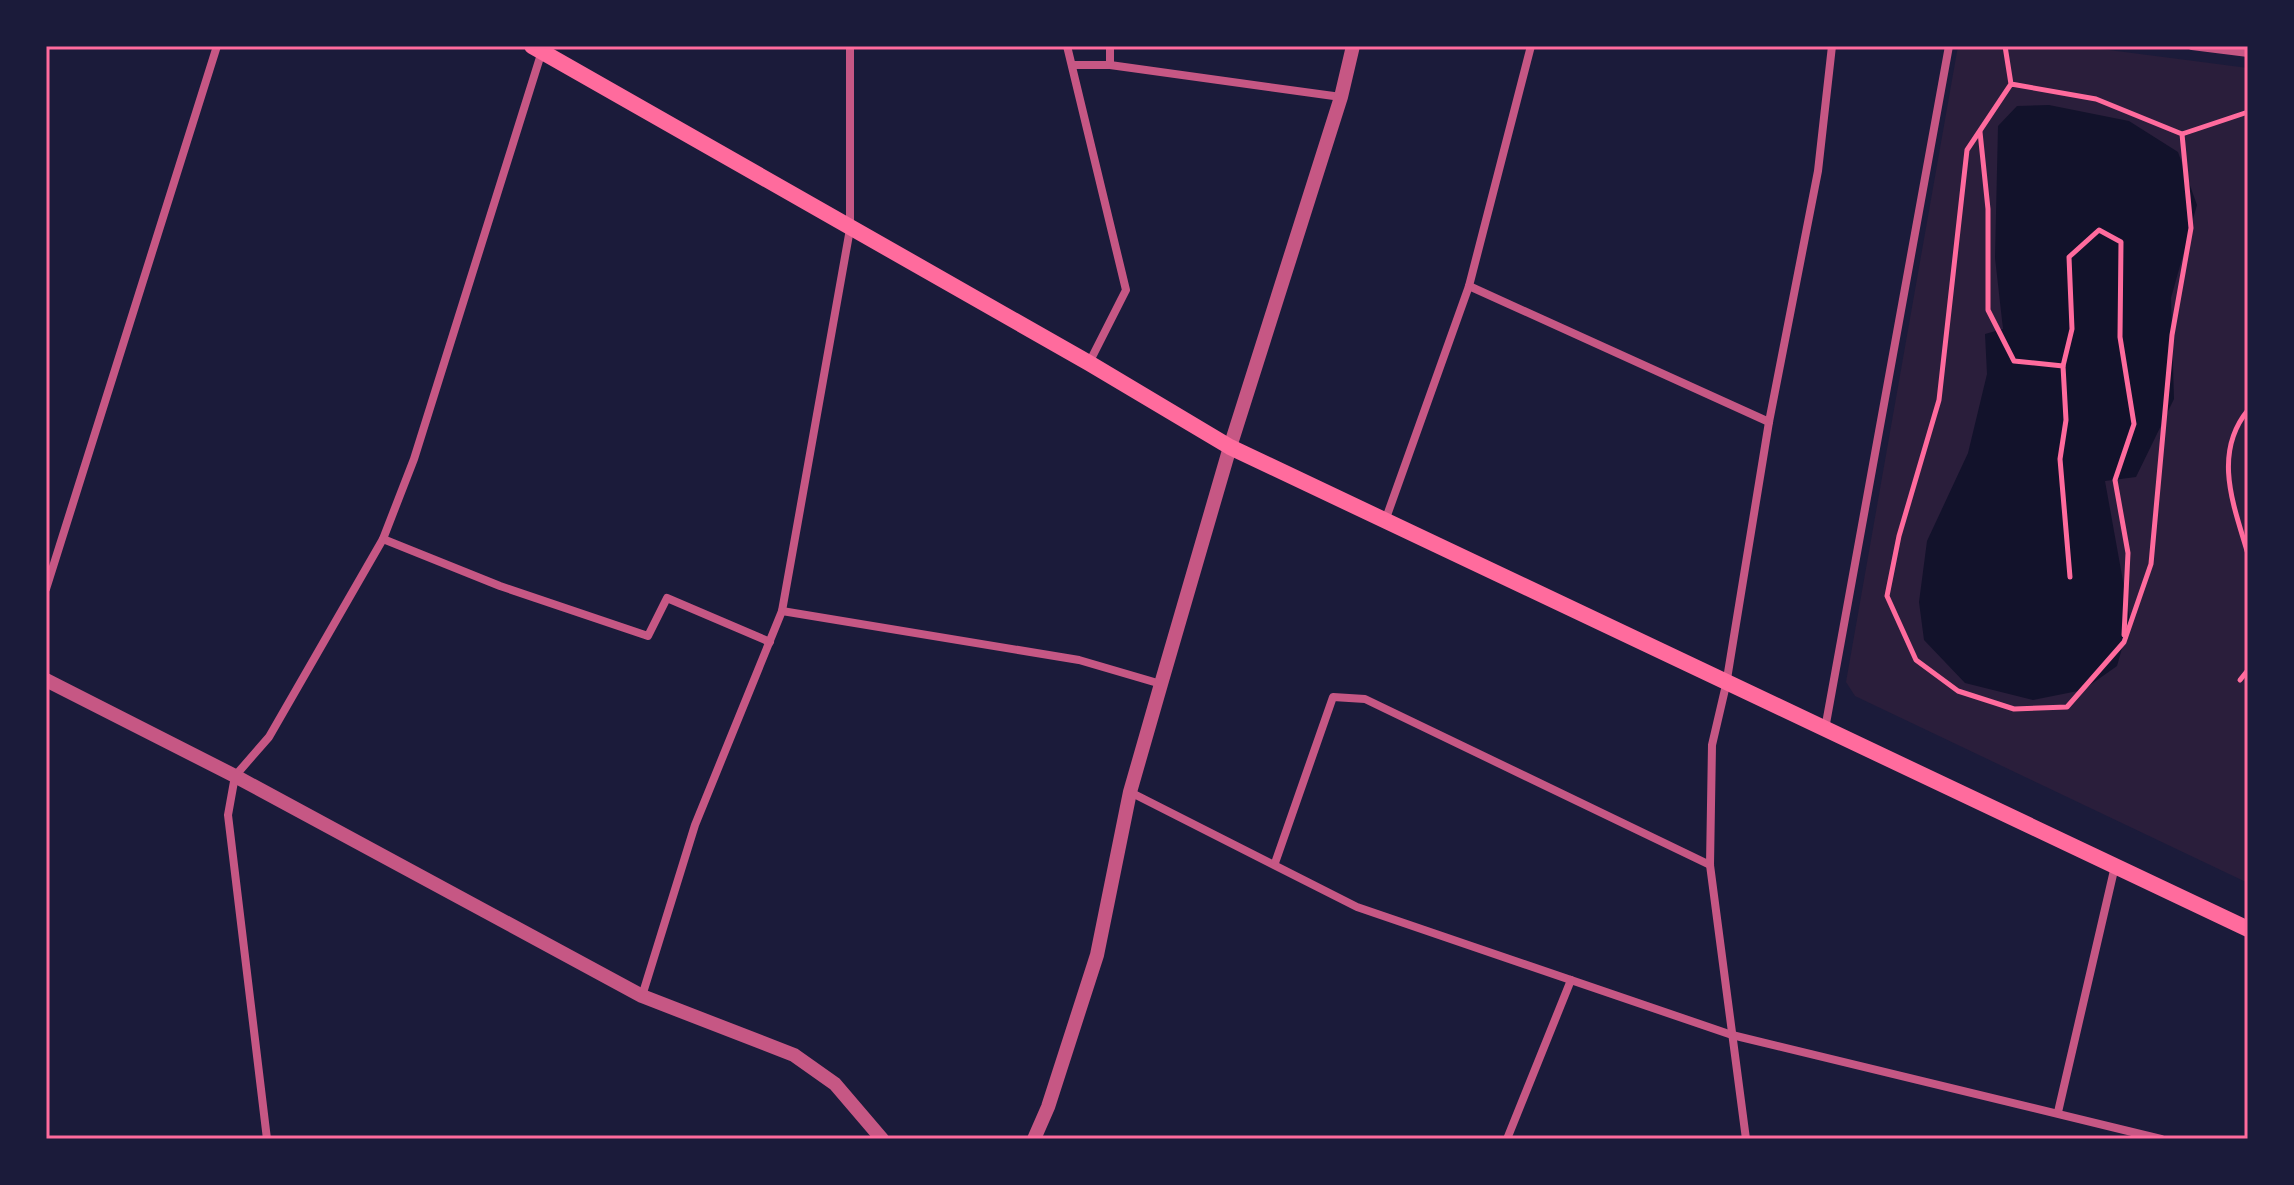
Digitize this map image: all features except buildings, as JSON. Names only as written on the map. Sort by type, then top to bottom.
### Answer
[{"type":"main road","points":[[539,48],[1230,447],[1726,685],[2248,929]]},
{"type":"street","points":[[46,589],[217,46]]},
{"type":"street","points":[[642,996],[695,825],[782,611],[850,229],[850,46]]},
{"type":"street","points":[[1067,46],[1126,290],[1089,363]]},
{"type":"street","points":[[1110,46],[1110,65]]},
{"type":"street","points":[[1034,1139],[1048,1107],[1097,955],[1130,792],[1230,447],[1341,97],[1353,46]]},
{"type":"street","points":[[1384,522],[1469,286],[1531,46]]},
{"type":"street","points":[[1746,1139],[1710,865],[1712,745],[1726,685],[1769,422],[1818,171],[1832,46]]},
{"type":"street","points":[[1825,730],[1949,46]]},
{"type":"street","points":[[2192,46],[2248,53]]},
{"type":"street","points":[[267,1139],[228,815],[235,776],[269,737],[383,539],[414,459],[539,48]]},
{"type":"street","points":[[1072,65],[1110,65],[1341,97]]},
{"type":"street","points":[[1469,286],[1769,422]]},
{"type":"street","points":[[383,539],[500,586],[648,636],[667,598],[770,642]]},
{"type":"street","points":[[782,611],[1079,660],[1161,684]]},
{"type":"street","points":[[46,680],[235,776],[642,996],[794,1055],[835,1084],[882,1139]]},
{"type":"street","points":[[1275,863],[1333,697],[1365,699],[1710,865]]},
{"type":"street","points":[[1130,792],[1357,907],[1732,1035],[2161,1139]]},
{"type":"street","points":[[2058,1112],[2115,865]]},
{"type":"street","points":[[1507,1139],[1571,980]]},
{"type":"path","points":[[2005,46],[2011,84],[1967,150],[1939,400],[1899,536],[1887,596],[1916,660],[1958,691],[2014,709],[2067,707],[2124,642],[2151,564],[2172,335],[2191,228],[2182,134]]},
{"type":"path","points":[[2011,84],[2096,99],[2182,134],[2248,112]]},
{"type":"path","points":[[1980,131],[1988,209],[1988,310],[2014,361],[2063,366]]},
{"type":"path","points":[[2070,577],[2060,459],[2066,420],[2063,366],[2072,329],[2069,257],[2099,230],[2121,242],[2120,337],[2134,424],[2115,480],[2128,553],[2124,642]]},
{"type":"path","points":[[2248,410],[2234,426],[2227,480],[2248,554]]},
{"type":"path","points":[[2240,680],[2248,670]]},
{"type":"shaded area","points":[[1958,46],[2078,46],[2248,68],[2248,883],[1855,696],[1846,682]]},
{"type":"shaded area","points":[[2049,105],[2129,121],[2178,152],[2197,205],[2171,298],[2174,399],[2136,477],[2105,481],[2130,620],[2117,666],[2083,690],[2033,700],[1965,683],[1924,640],[1919,602],[1927,541],[1968,453],[1987,374],[1985,334],[2003,329],[1995,258],[1998,126],[2017,106]]}]
